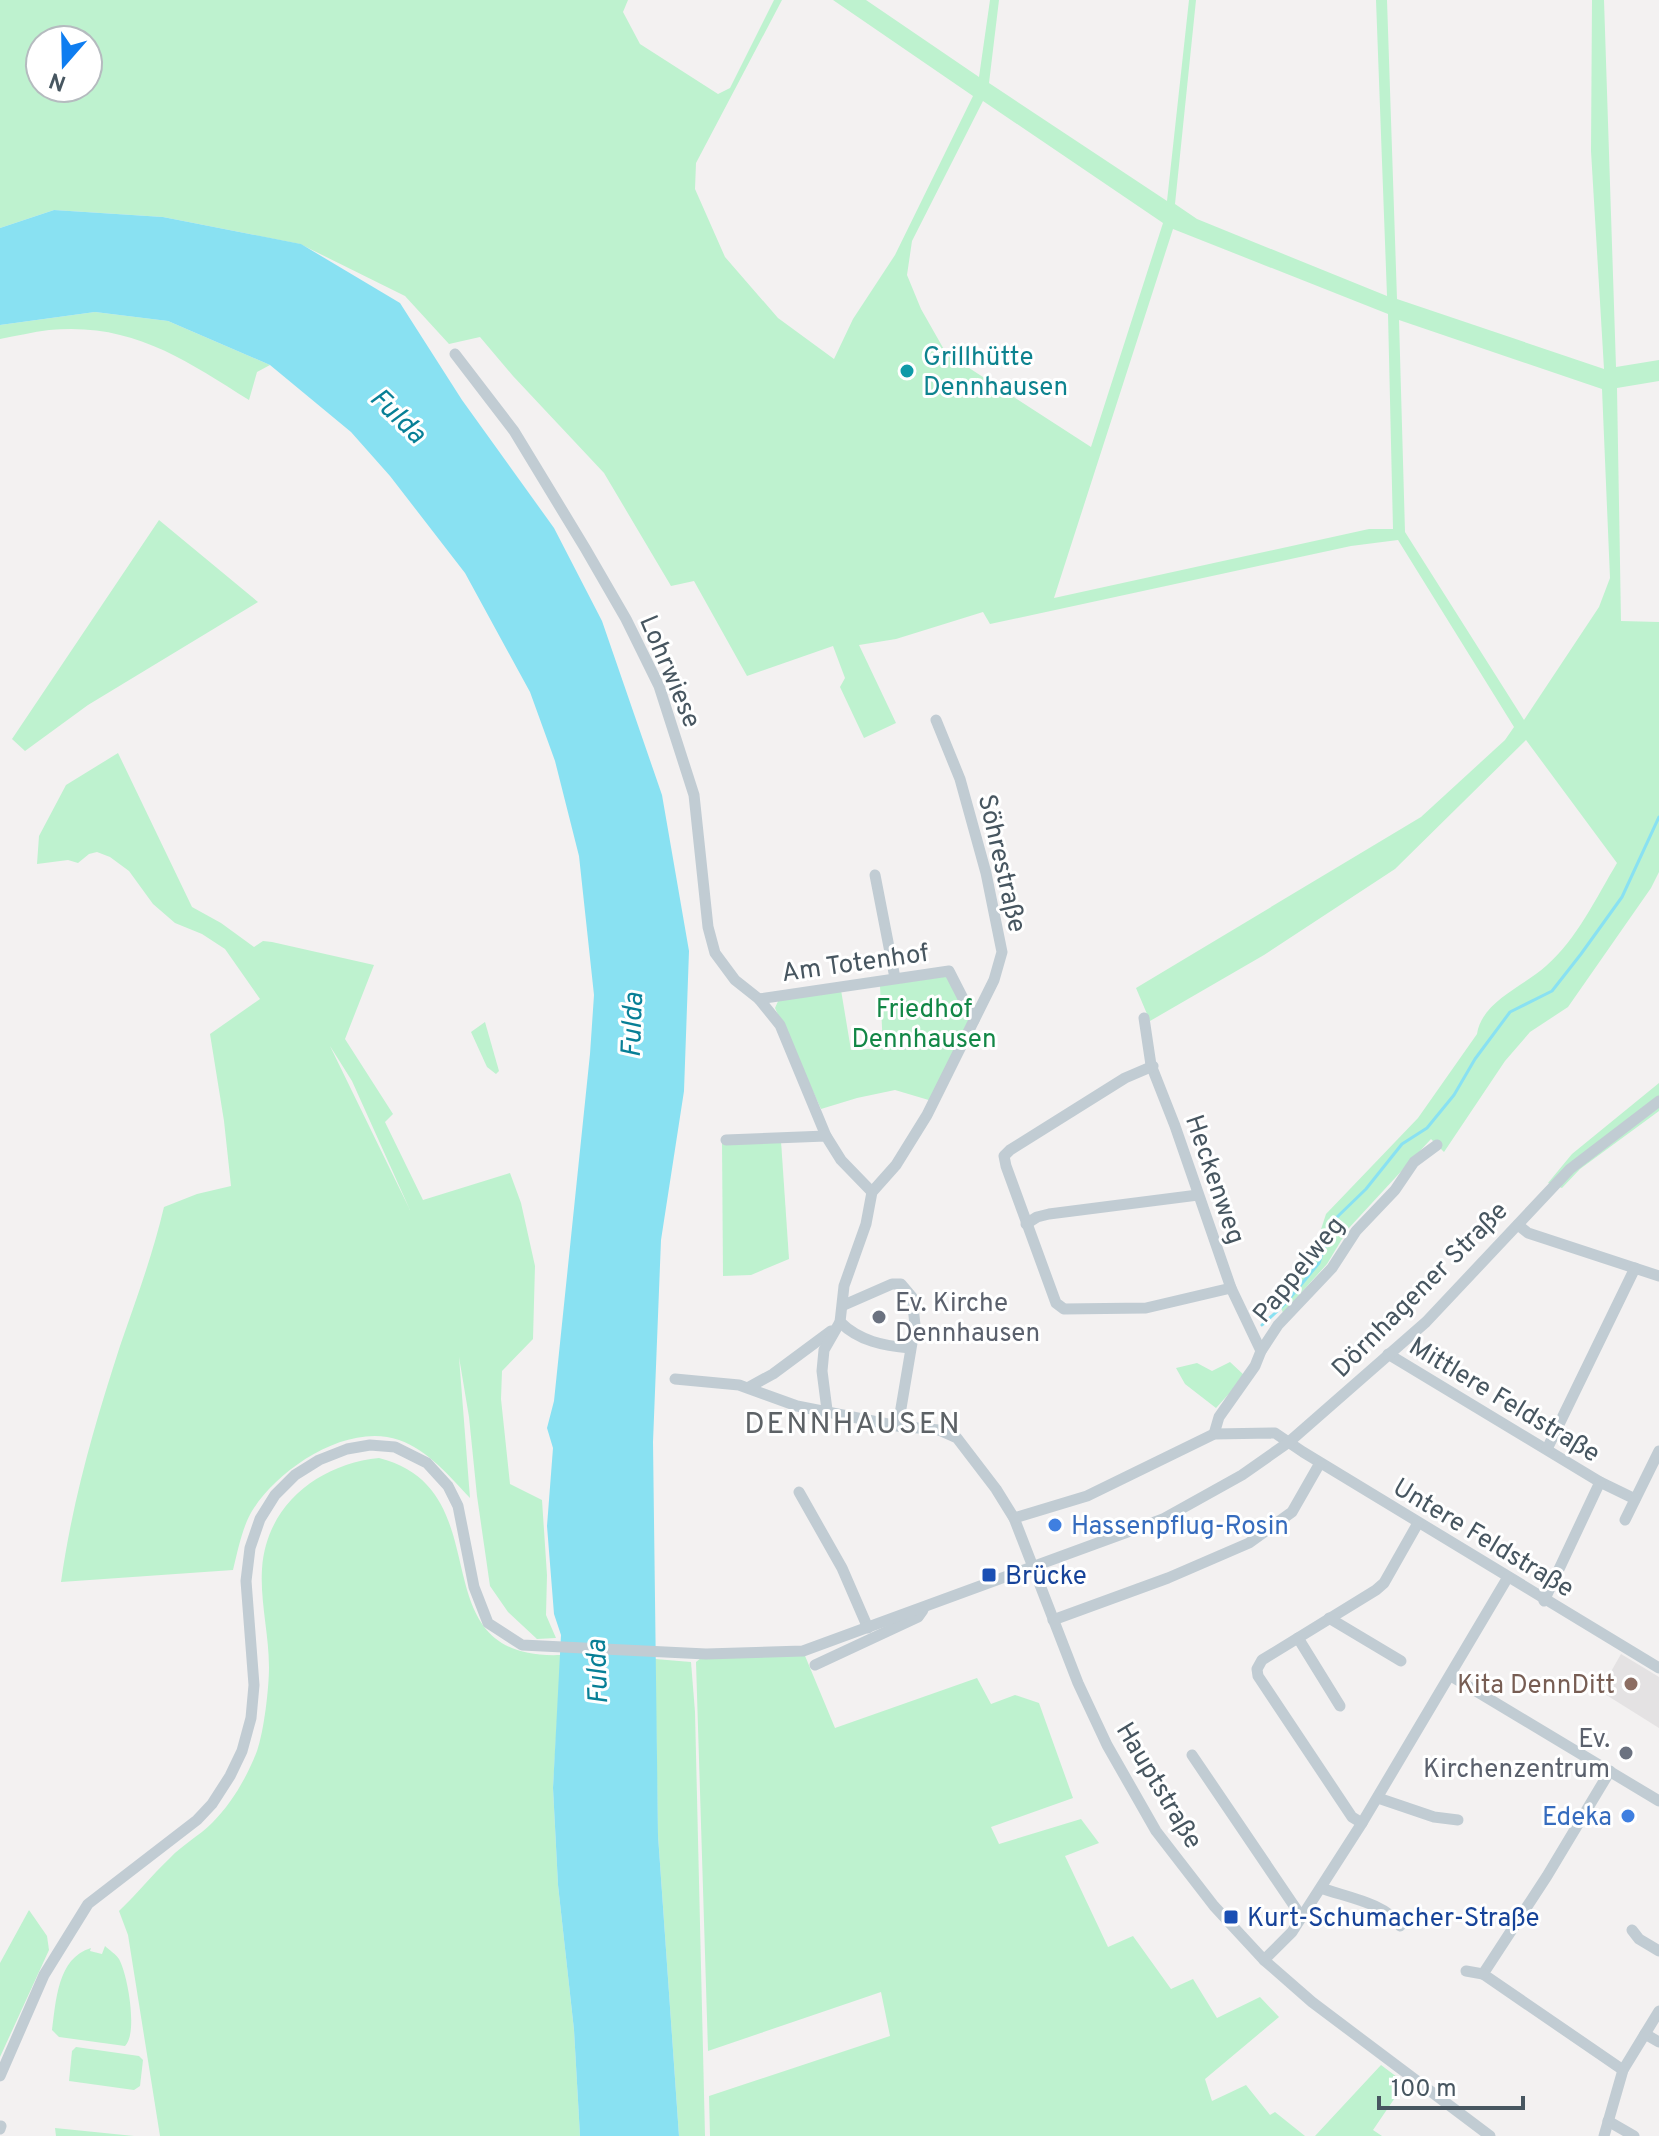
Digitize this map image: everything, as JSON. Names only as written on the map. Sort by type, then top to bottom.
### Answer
[{"type":"street","name":"Lohrwiese","points":[[455,354],[522,444],[626,619],[659,686],[694,795],[708,927],[715,953],[735,980],[759,999],[780,1025],[826,1136],[841,1160],[872,1192]]},
{"type":"street","name":"Söhrestraße","points":[[827,1410],[822,1371],[824,1350],[844,1305],[844,1286],[866,1224],[872,1192],[913,1140],[994,980],[1002,952],[986,873],[960,779],[936,720]]},
{"type":"street","points":[[875,875],[895,978]]},
{"type":"street","name":"Am Totenhof","points":[[759,999],[949,971],[974,1020]]},
{"type":"street","name":"Heckenweg","points":[[1144,1018],[1153,1066],[1198,1195],[1231,1288],[1261,1351]]},
{"type":"street","points":[[1153,1066],[1125,1078],[1004,1156],[1026,1224],[1056,1303],[1064,1309],[1146,1308],[1231,1288]]},
{"type":"street","name":"Dörnhagener Straße","points":[[925,1606],[1163,1519],[1216,1491],[1289,1442],[1426,1322],[1570,1169],[1659,1101]]},
{"type":"street","points":[[726,1140],[826,1136]]},
{"type":"street","name":"Pappelweg","points":[[1214,1434],[1219,1417],[1255,1366],[1278,1325],[1332,1268],[1356,1231],[1395,1190],[1414,1162],[1437,1145]]},
{"type":"street","points":[[1026,1224],[1049,1214],[1198,1195]]},
{"type":"street","points":[[1518,1225],[1528,1233],[1659,1276]]},
{"type":"street","points":[[1547,1449],[1635,1268]]},
{"type":"street","points":[[844,1305],[892,1284],[901,1284],[912,1297],[915,1325],[898,1426]]},
{"type":"street","points":[[749,1387],[773,1374],[836,1326],[880,1345],[910,1348]]},
{"type":"street","name":"Mittlere Feldstraße","points":[[1388,1354],[1600,1482],[1635,1499]]},
{"type":"street","name":"Hauptstraße","points":[[675,1379],[749,1387],[797,1406],[898,1426],[939,1430],[957,1438],[1014,1518],[1078,1683],[1107,1745],[1156,1831],[1214,1906],[1264,1960],[1312,2002],[1490,2136]]},
{"type":"street","points":[[1014,1518],[1087,1496],[1214,1434],[1275,1433],[1289,1442]]},
{"type":"street","name":"Untere Feldstraße","points":[[1289,1442],[1544,1601],[1659,1668]]},
{"type":"street","points":[[0,2076],[48,1967],[88,1904],[197,1820],[212,1804],[230,1776],[242,1751],[251,1718],[254,1685],[246,1581],[250,1548],[260,1519],[275,1495],[295,1475],[319,1460],[359,1447],[395,1447],[427,1463],[448,1486],[458,1506],[474,1587],[488,1623],[522,1645],[730,1655],[803,1651],[925,1606]]},
{"type":"street","points":[[1625,1520],[1659,1451]]},
{"type":"street","points":[[1053,1620],[1168,1578],[1249,1543],[1292,1512],[1320,1463]]},
{"type":"street","points":[[1544,1601],[1600,1482]]},
{"type":"street","points":[[799,1492],[842,1568],[868,1628]]},
{"type":"street","points":[[1362,1823],[1352,1817],[1258,1676],[1257,1669],[1262,1660],[1384,1583],[1418,1523]]},
{"type":"street","points":[[1264,1960],[1292,1932],[1321,1888],[1378,1798],[1508,1577]]},
{"type":"street","points":[[815,1665],[918,1617],[925,1606]]},
{"type":"street","points":[[1329,1618],[1401,1661]]},
{"type":"street","points":[[1298,1638],[1340,1706]]},
{"type":"street","points":[[1451,1676],[1659,1801]]},
{"type":"street","points":[[1192,1755],[1301,1916]]},
{"type":"street","points":[[1483,1974],[1610,1771]]},
{"type":"street","points":[[1378,1798],[1434,1817],[1458,1820]]},
{"type":"street","points":[[1321,1888],[1383,1910],[1400,1926]]},
{"type":"street","points":[[1632,1930],[1639,1939],[1659,1951]]},
{"type":"street","points":[[1466,1971],[1483,1974],[1623,2070]]},
{"type":"street","points":[[1604,2136],[1623,2070],[1659,2011]]},
{"type":"street","points":[[1645,2034],[1659,2042]]},
{"type":"street","points":[[1608,2121],[1634,2136]]},
{"type":"shaded area","name":"Kita DennDitt","points":[[1621,1654],[1659,1677],[1659,1728],[1600,1691]]},
{"type":"green space","points":[[0,0],[628,0],[623,12],[640,44],[718,94],[730,88],[774,0],[782,0],[696,163],[695,189],[725,257],[778,318],[834,359],[853,319],[895,255],[973,96],[833,0],[866,0],[979,77],[990,0],[999,0],[989,83],[1167,201],[1189,0],[1196,0],[1175,204],[1197,219],[1387,296],[1376,0],[1387,0],[1397,299],[1604,369],[1591,151],[1592,0],[1604,0],[1616,367],[1659,360],[1659,381],[1617,388],[1621,621],[1659,622],[1659,872],[1568,1007],[1530,1032],[1505,1061],[1444,1152],[1431,1139],[1348,1229],[1327,1264],[1283,1313],[1277,1297],[1311,1260],[1326,1214],[1418,1118],[1477,1034],[1487,1012],[1537,974],[1567,943],[1617,863],[1526,740],[1395,869],[1264,955],[1150,1021],[1136,988],[1421,817],[1505,740],[1514,727],[1398,540],[1351,546],[990,624],[983,612],[896,639],[859,645],[896,723],[864,738],[840,687],[845,678],[833,646],[747,676],[694,581],[671,586],[604,473],[480,337],[449,344],[405,296],[300,244],[163,217],[54,210],[0,228]],"holes":[[[983,101],[1163,223],[1091,447],[946,353],[921,309],[907,275],[912,241]],[[1173,229],[1388,314],[1393,529],[1369,529],[1054,598]],[[1399,320],[1602,389],[1610,578],[1599,607],[1524,720],[1405,532]]]},
{"type":"green space","points":[[95,312],[168,321],[270,365],[257,372],[249,400],[179,358],[131,338],[78,329],[49,330],[0,339],[0,325]]},
{"type":"green space","points":[[159,520],[258,602],[88,705],[25,751],[12,739]]},
{"type":"green space","points":[[118,753],[192,907],[254,947],[263,941],[272,942],[374,965],[345,1039],[393,1114],[385,1122],[423,1200],[510,1173],[521,1203],[535,1266],[533,1339],[502,1371],[501,1399],[510,1484],[542,1500],[546,1615],[556,1638],[537,1639],[508,1612],[490,1586],[459,1357],[470,1498],[438,1464],[410,1444],[379,1436],[358,1438],[336,1443],[296,1465],[264,1495],[246,1525],[233,1570],[61,1582],[71,1522],[93,1433],[164,1207],[197,1194],[231,1186],[210,1034],[260,999],[225,949],[202,934],[175,923],[153,904],[129,871],[110,857],[97,852],[78,863],[68,860],[37,864],[39,836],[66,785]],"holes":[[[330,1046],[352,1081],[410,1210]]]},
{"type":"green space","name":"Friedhof Dennhausen","points":[[949,976],[971,1020],[932,1101],[895,1090],[821,1109],[775,1008],[779,999],[841,990],[851,1050],[883,1048],[880,986]]},
{"type":"green space","points":[[485,1022],[499,1071],[496,1074],[487,1067],[471,1032]]},
{"type":"green space","points":[[1659,1083],[1659,1111],[1580,1169],[1562,1188],[1548,1183],[1572,1154]]},
{"type":"green space","points":[[781,1141],[789,1259],[751,1275],[723,1276],[722,1142]]},
{"type":"green space","points":[[1230,1362],[1245,1376],[1216,1408],[1185,1384],[1176,1368],[1197,1363],[1212,1371]]},
{"type":"green space","points":[[379,1458],[417,1476],[440,1503],[453,1536],[472,1604],[488,1631],[516,1650],[561,1655],[553,1788],[558,1885],[574,2030],[580,2136],[160,2136],[128,1935],[119,1911],[175,1853],[207,1828],[226,1807],[257,1751],[269,1676],[262,1569],[274,1526],[285,1507],[317,1479],[336,1469]]},
{"type":"green space","points":[[803,1651],[835,1728],[977,1678],[991,1704],[1015,1695],[1039,1703],[1073,1798],[991,1827],[999,1844],[1081,1819],[1099,1843],[1065,1856],[1108,1947],[1133,1936],[1171,1989],[1193,1979],[1217,2018],[1260,1997],[1279,2017],[1205,2079],[1212,2101],[1246,2085],[1270,2115],[1275,2112],[1305,2136],[710,2136],[709,2096],[890,2036],[881,1992],[708,2051],[696,1662],[706,1654]]},
{"type":"green space","points":[[655,1659],[691,1662],[695,1712],[705,2136],[679,2136],[658,1835]]},
{"type":"green space","points":[[29,1910],[47,1936],[49,1950],[0,2057],[0,1963]]},
{"type":"green space","points":[[105,1946],[119,1959],[128,1990],[131,2030],[125,2046],[59,2037],[52,2030],[60,1982],[71,1961],[91,1948],[90,1951],[102,1954]]},
{"type":"green space","points":[[76,2047],[139,2056],[143,2060],[140,2086],[134,2090],[69,2081],[72,2051]]},
{"type":"green space","points":[[1381,2065],[1405,2083],[1373,2130],[1382,2136],[1315,2136]]},
{"type":"green space","points":[[55,2128],[134,2136],[56,2136]]},
{"type":"water","name":"Fulda","points":[[54,210],[163,217],[301,244],[400,303],[462,400],[554,528],[602,621],[662,795],[689,951],[684,1091],[661,1240],[653,1442],[658,1835],[679,2136],[580,2136],[574,2030],[558,1885],[553,1788],[561,1635],[554,1614],[547,1526],[553,1448],[547,1428],[554,1401],[594,995],[579,856],[555,761],[530,692],[465,573],[390,476],[351,432],[270,365],[168,321],[95,312],[0,325],[0,228]]},
{"type":"waterway","points":[[1262,1325],[1285,1304],[1319,1263],[1334,1220],[1366,1189],[1402,1144],[1427,1128],[1454,1095],[1475,1059],[1510,1012],[1552,991],[1581,954],[1622,897],[1659,817]]},
{"type":"place","name":"Grillhütte Dennhausen","points":[[907,371]]},
{"type":"place","name":"Ev. Kirche Dennhausen","points":[[879,1317]]},
{"type":"place","name":"Hassenpflug-Rosin","points":[[1055,1525]]},
{"type":"place","name":"Brücke","points":[[989,1575]]},
{"type":"place","name":"Kita DennDitt","points":[[1631,1684]]},
{"type":"place","name":"Ev. Kirchenzentrum","points":[[1626,1753]]},
{"type":"place","name":"Edeka","points":[[1628,1816]]},
{"type":"place","name":"Kurt-Schumacher-Straße","points":[[1231,1917]]},
{"type":"district","name":"DENNHAUSEN","points":[[853,1423]]}]
